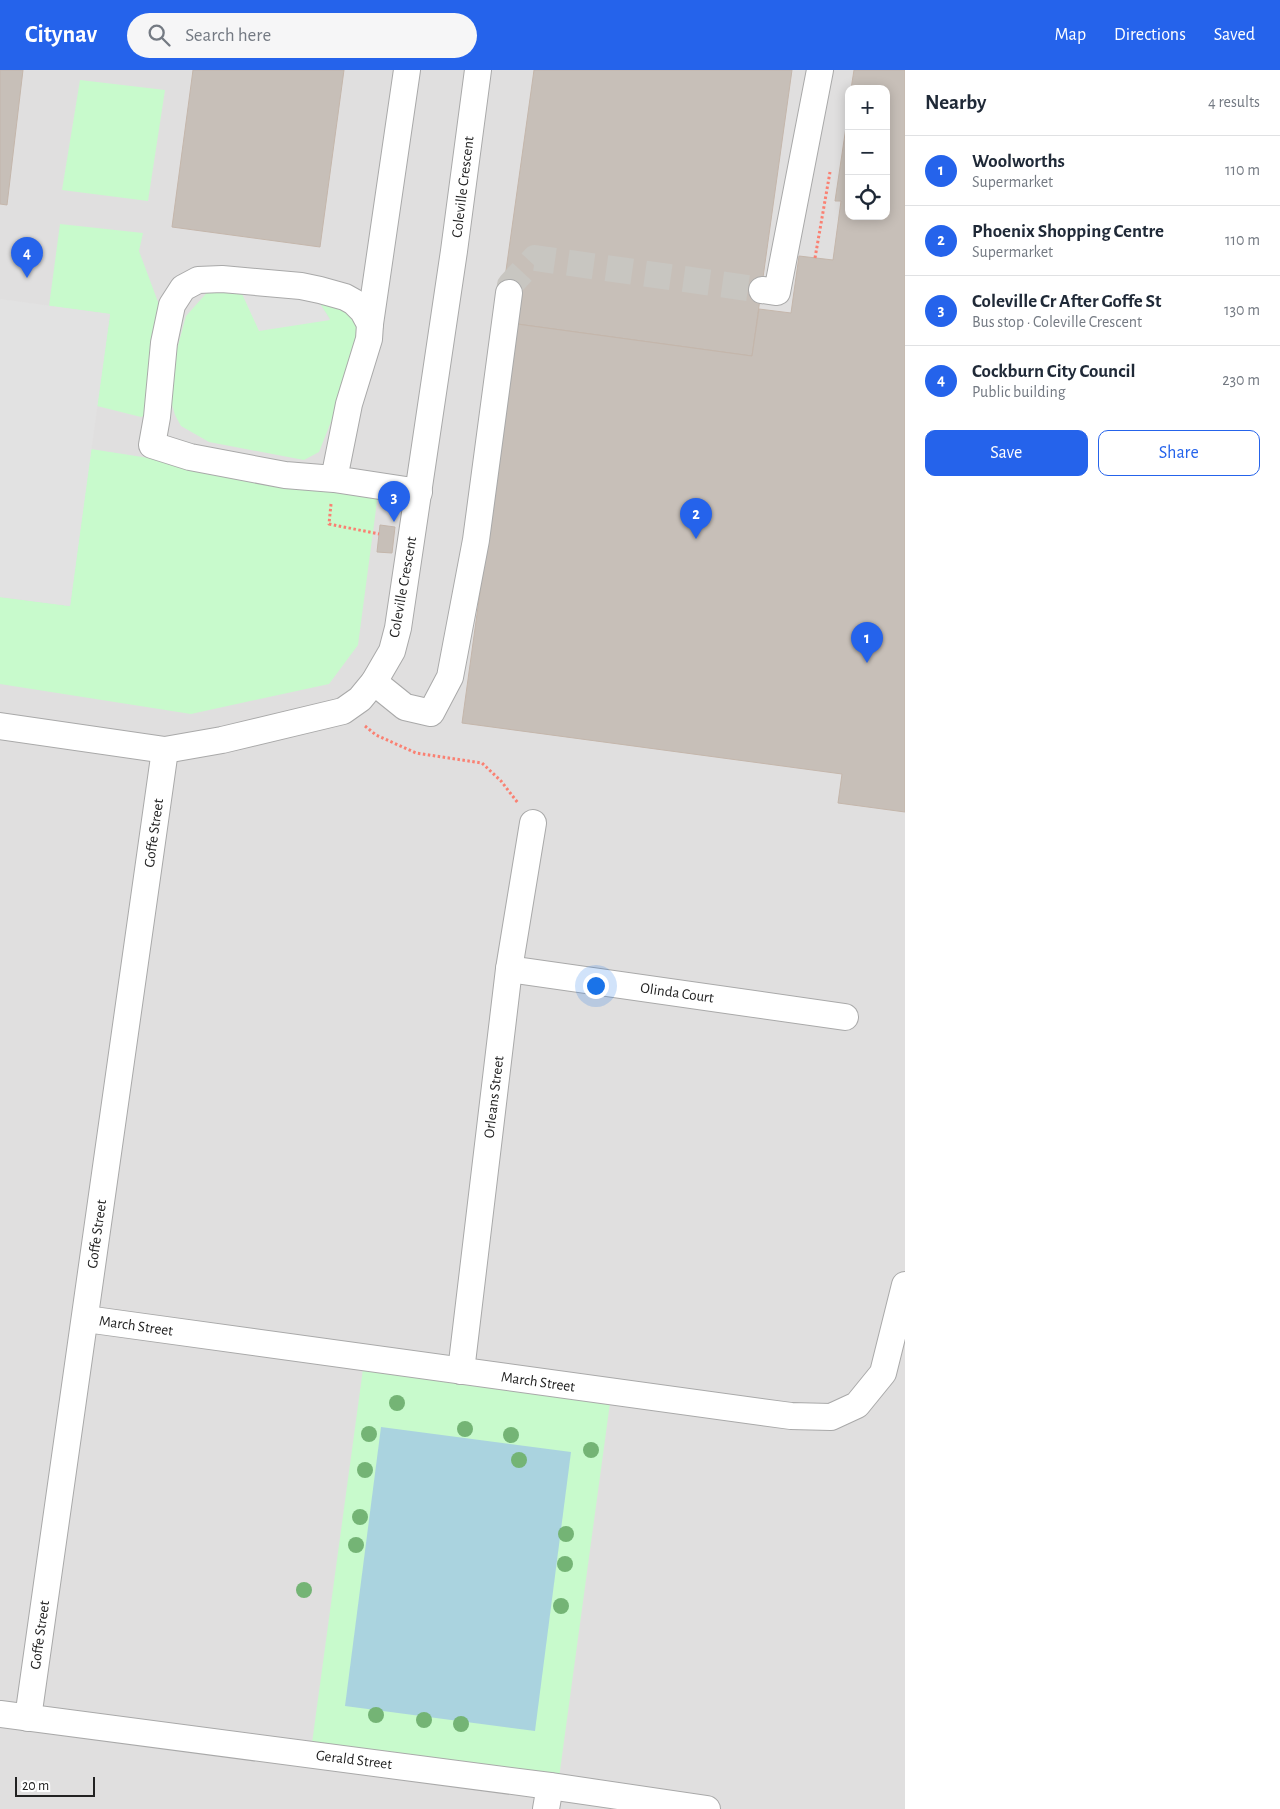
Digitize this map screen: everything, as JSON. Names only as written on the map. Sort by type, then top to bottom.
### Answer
[{"type":"street","points":[[334,479],[348,404],[369,339],[407,70]]},
{"type":"street","name":"Coleville Crescent","points":[[0,726],[165,750],[222,740],[343,711],[360,699],[374,682],[392,651],[398,628],[456,237],[478,70]]},
{"type":"street","points":[[762,290],[777,292],[820,70]]},
{"type":"street","points":[[370,324],[364,311],[345,297],[301,286],[222,279],[198,280],[183,288],[172,305],[164,343],[157,417],[152,444],[199,459],[285,475],[334,479],[419,492]]},
{"type":"street","points":[[374,682],[405,707],[431,713],[450,677],[476,540],[509,293]]},
{"type":"street","name":"Goffe Street","points":[[28,1718],[86,1319],[165,750]]},
{"type":"street","name":"Orleans Street","points":[[461,1372],[509,969],[533,823]]},
{"type":"street","name":"Olinda Court","points":[[509,969],[845,1018]]},
{"type":"street","name":"March Street","points":[[86,1319],[791,1416],[831,1417],[858,1406],[883,1373],[905,1285]]},
{"type":"street","name":"Gerald Street","points":[[0,1714],[548,1797],[707,1809]]},
{"type":"path","points":[[334,479],[328,524],[379,534]]},
{"type":"path","points":[[343,711],[376,735],[416,754],[482,763],[501,781],[533,823]]},
{"type":"shaded area","points":[[0,70],[905,70],[905,1809],[0,1809]]},
{"type":"shaded area","points":[[238,285],[315,296],[330,320],[259,331]]},
{"type":"shaded area","points":[[0,299],[110,314],[70,606],[0,597]]},
{"type":"green space","points":[[80,80],[165,90],[148,201],[62,190]]},
{"type":"green space","points":[[60,224],[143,233],[139,251],[164,318],[155,411],[141,417],[97,406],[110,314],[49,306]]},
{"type":"green space","points":[[226,284],[330,319],[315,296],[359,312],[358,335],[342,394],[319,452],[304,460],[209,442],[181,426],[175,415],[169,394],[174,360],[186,316],[212,287]]},
{"type":"green space","points":[[91,449],[378,494],[358,645],[329,684],[191,714],[0,684],[0,597],[70,606]]},
{"type":"green space","points":[[363,1369],[610,1403],[559,1778],[312,1743]]},
{"type":"water","points":[[381,1427],[571,1452],[535,1731],[345,1706]]},
{"type":"building","points":[[0,70],[23,70],[7,205],[0,204]]},
{"type":"building","points":[[193,70],[344,70],[320,247],[172,227]]},
{"type":"building","points":[[534,70],[792,70],[752,356],[517,324],[522,295],[503,292]]},
{"type":"building","points":[[854,70],[905,70],[905,812],[838,803],[842,774],[462,723],[517,324],[752,356],[759,309],[791,313],[799,256],[833,260],[841,201],[835,201],[845,134],[845,220],[890,220],[890,85],[852,85]]},
{"type":"building","points":[[380,525],[395,527],[392,553],[377,552]]},
{"type":"tunnel","points":[[509,293],[510,285],[535,258],[762,290]]},
{"type":"place","name":"Cockburn City Council","points":[[27,278]]},
{"type":"place","name":"Coleville Cr After Goffe St","points":[[394,522]]},
{"type":"place","name":"Phoenix Shopping Centre","points":[[696,539]]},
{"type":"place","name":"Woolworths","points":[[867,663]]}]
